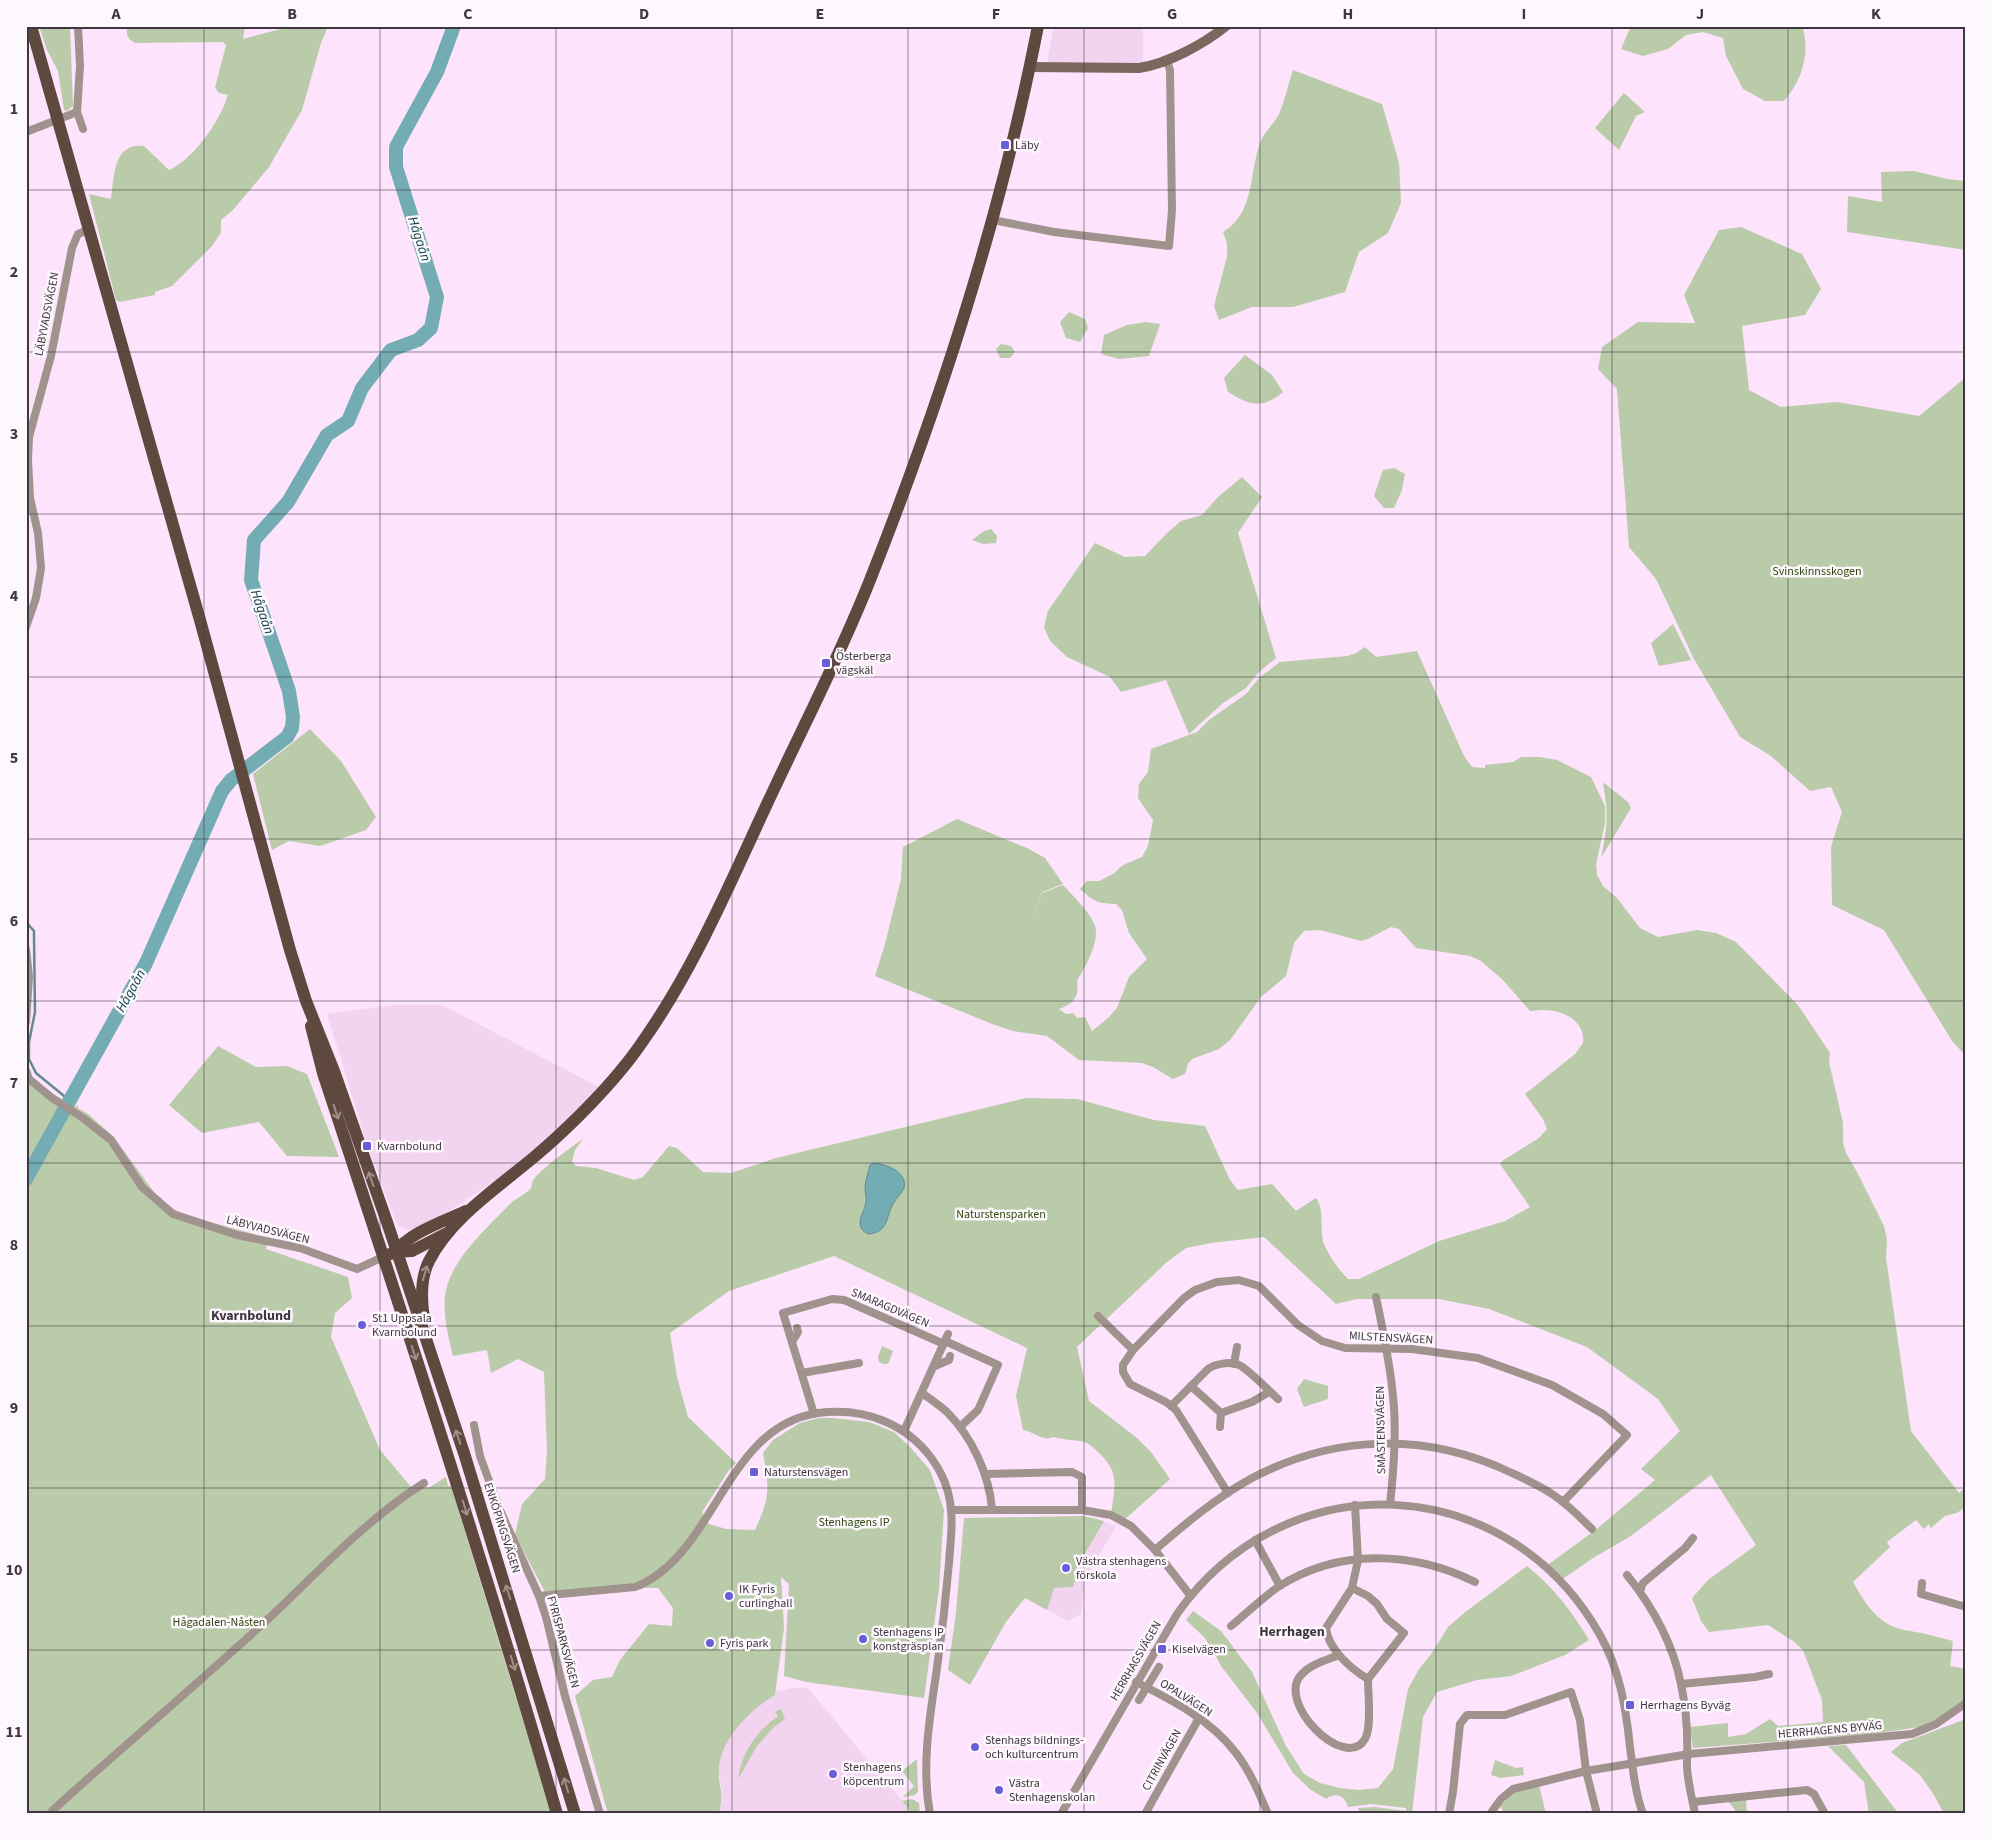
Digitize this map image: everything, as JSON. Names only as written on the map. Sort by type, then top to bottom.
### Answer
[{"type":"main road","points":[[31,26],[200,620],[239,766],[306,1001],[312,1035],[323,1073],[506,1640],[557,1814]]},
{"type":"main road","points":[[430,1355],[422,1307],[423,1284],[430,1259],[450,1231],[472,1207],[536,1156],[566,1128],[607,1085],[641,1044],[675,992],[708,928],[823,685],[869,582],[928,424],[964,317],[993,220],[1038,26]]},
{"type":"main road","name":"ENKÖPINGSVÄGEN","points":[[306,1001],[334,1071],[388,1225],[512,1604],[575,1814]]},
{"type":"main road","points":[[396,1252],[399,1247],[413,1236],[472,1207]]},
{"type":"main road","points":[[388,1225],[400,1233],[413,1236]]},
{"type":"main road","points":[[383,1257],[396,1252],[412,1251],[450,1231]]},
{"type":"street","points":[[78,26],[80,66],[77,112],[83,129]]},
{"type":"street","points":[[1030,67],[1139,68],[1167,61],[1226,26]]},
{"type":"street","points":[[993,220],[1054,232],[1169,246],[1172,210],[1170,70],[1167,61]]},
{"type":"street","points":[[26,132],[77,112]]},
{"type":"street","name":"LÄBYVADSVÄGEN","points":[[26,627],[36,598],[41,568],[36,527],[28,499],[28,460],[32,421],[51,356],[72,248],[78,234],[88,230]]},
{"type":"street","points":[[26,949],[29,977],[26,1022]]},
{"type":"street","name":"LÄBYVADSVÄGEN","points":[[26,1070],[29,1079],[111,1140],[142,1187],[173,1214],[237,1236],[300,1248],[357,1269],[383,1257]]},
{"type":"street","name":"MILSTENSVÄGEN","points":[[1228,1493],[1184,1420],[1171,1406],[1135,1388],[1126,1379],[1124,1365],[1133,1350],[1190,1294],[1206,1285],[1228,1279],[1258,1286],[1298,1325],[1322,1341],[1345,1348],[1386,1348],[1446,1353],[1478,1358],[1535,1378],[1603,1414],[1627,1435],[1563,1502]]},
{"type":"street","name":"SMÅSTENSVÄGEN","points":[[1376,1298],[1394,1397],[1394,1443],[1390,1504]]},
{"type":"street","name":"SMARAGDVÄGEN","points":[[814,1414],[783,1313],[838,1299],[946,1339]]},
{"type":"street","points":[[1098,1316],[1133,1350]]},
{"type":"street","points":[[792,1342],[798,1332],[797,1328]]},
{"type":"street","points":[[904,1432],[946,1339],[998,1365],[978,1410],[960,1427]]},
{"type":"street","points":[[1234,1364],[1237,1347]]},
{"type":"street","points":[[934,1366],[949,1360],[950,1356]]},
{"type":"street","points":[[802,1373],[859,1363]]},
{"type":"street","points":[[1171,1406],[1213,1366],[1234,1364],[1243,1367],[1278,1399]]},
{"type":"street","points":[[1191,1386],[1221,1413]]},
{"type":"street","points":[[1221,1413],[1252,1402],[1269,1392]]},
{"type":"street","points":[[922,1393],[946,1412],[960,1427],[985,1474],[992,1509]]},
{"type":"street","points":[[539,1596],[635,1587],[644,1584],[671,1564],[684,1551],[740,1466],[760,1442],[786,1424],[814,1414],[831,1411],[862,1414],[877,1418],[904,1432],[917,1441],[930,1456],[939,1471],[951,1510],[944,1613],[927,1750],[930,1814]]},
{"type":"street","points":[[1220,1427],[1221,1413]]},
{"type":"street","name":"FYRISPARKSVÄGEN","points":[[474,1424],[480,1456],[498,1508],[539,1596],[546,1617],[565,1696],[600,1814]]},
{"type":"street","points":[[1155,1550],[1200,1511],[1253,1478],[1279,1466],[1329,1449],[1359,1444],[1394,1443],[1432,1448],[1480,1460],[1524,1479],[1563,1502],[1592,1529]]},
{"type":"street","points":[[985,1474],[1072,1472],[1082,1477],[1082,1510]]},
{"type":"street","points":[[54,1814],[52,1811],[266,1621],[378,1517],[400,1498],[424,1483]]},
{"type":"street","name":"HERRHAGSVÄGEN","points":[[1061,1814],[1177,1614],[1190,1595],[1228,1558],[1255,1540],[1307,1516],[1325,1510],[1355,1505],[1390,1504],[1428,1509],[1479,1524],[1519,1547],[1560,1581],[1580,1605],[1600,1635],[1610,1655],[1624,1702],[1634,1779],[1643,1814]]},
{"type":"street","points":[[1355,1505],[1358,1560],[1352,1588],[1326,1628],[1326,1634],[1339,1655],[1357,1672],[1368,1679]]},
{"type":"street","points":[[951,1510],[1082,1510],[1111,1515],[1131,1526],[1155,1550],[1190,1595]]},
{"type":"street","points":[[1640,1591],[1643,1583],[1685,1548],[1693,1538]]},
{"type":"street","points":[[1255,1540],[1280,1586]]},
{"type":"street","points":[[1231,1626],[1280,1586],[1319,1568],[1337,1563],[1375,1558],[1410,1560],[1443,1568],[1475,1582]]},
{"type":"street","points":[[1627,1575],[1640,1591],[1667,1638],[1682,1684],[1687,1760],[1695,1814]]},
{"type":"street","points":[[1922,1583],[1921,1594],[1966,1607]]},
{"type":"street","points":[[1339,1655],[1318,1663],[1301,1674],[1295,1685],[1294,1694],[1307,1718],[1319,1732],[1337,1746],[1353,1748],[1365,1740],[1368,1731],[1368,1679],[1404,1633],[1387,1618],[1377,1604],[1368,1596],[1352,1588]]},
{"type":"street","points":[[1139,1700],[1159,1667]]},
{"type":"street","points":[[1682,1684],[1769,1674]]},
{"type":"street","name":"OPALVÄGEN","points":[[1136,1682],[1199,1718],[1218,1733],[1236,1753],[1256,1786],[1268,1814]]},
{"type":"street","points":[[1449,1814],[1460,1724],[1467,1715],[1505,1715],[1571,1692],[1580,1720],[1586,1771],[1597,1814]]},
{"type":"street","name":"HERRHAGENS BYVÄG","points":[[1490,1814],[1501,1798],[1514,1789],[1586,1771],[1688,1754],[1912,1734],[1936,1724],[1966,1703]]},
{"type":"street","name":"CITRINVÄGEN","points":[[1145,1814],[1199,1718]]},
{"type":"street","points":[[1693,1802],[1807,1790],[1814,1794],[1825,1814]]},
{"type":"shaded area","points":[[1054,26],[1143,26],[1143,64],[1047,63]]},
{"type":"shaded area","points":[[394,1005],[442,1005],[599,1087],[559,1128],[508,1172],[439,1218],[412,1230],[404,1229],[397,1225],[365,1138],[327,1014]]},
{"type":"shaded area","points":[[874,1163],[890,1167],[899,1173],[903,1177],[904,1188],[893,1204],[883,1228],[868,1234],[863,1231],[860,1223],[866,1200],[867,1177],[870,1165]]},
{"type":"shaded area","name":"Västra stenhagens förskola","points":[[1095,1519],[1116,1526],[1085,1579],[1081,1614],[1067,1621],[1034,1603],[1044,1530]]},
{"type":"shaded area","points":[[792,1688],[808,1688],[913,1814],[715,1814],[719,1812],[723,1799],[714,1741],[718,1704]]},
{"type":"green space","points":[[39,26],[70,26],[73,106],[67,111],[64,110],[58,71],[47,50]]},
{"type":"green space","points":[[127,26],[245,26],[243,39],[292,26],[328,26],[321,43],[302,110],[269,167],[233,210],[221,220],[221,233],[212,246],[172,286],[155,292],[155,295],[120,302],[116,300],[89,194],[111,199],[117,163],[126,150],[134,146],[144,146],[169,170],[178,165],[205,138],[219,116],[228,95],[219,93],[215,88],[226,45],[223,42],[135,43],[128,36]]},
{"type":"green space","points":[[1631,26],[1802,26],[1806,46],[1803,66],[1796,84],[1784,101],[1765,101],[1743,89],[1726,56],[1723,38],[1703,32],[1686,35],[1668,49],[1643,56],[1621,49]]},
{"type":"green space","points":[[1293,70],[1382,104],[1399,163],[1401,203],[1388,233],[1359,252],[1345,292],[1293,307],[1252,307],[1219,320],[1214,306],[1227,256],[1227,243],[1223,232],[1241,214],[1246,203],[1260,143],[1279,114]]},
{"type":"green space","points":[[1624,93],[1645,112],[1636,116],[1619,150],[1595,128]]},
{"type":"green space","points":[[1914,171],[1947,179],[1966,181],[1966,250],[1847,232],[1848,196],[1882,202],[1881,172]]},
{"type":"green space","name":"Svinskinnsskogen","points":[[1741,227],[1802,254],[1821,289],[1805,315],[1742,326],[1749,390],[1781,407],[1837,402],[1919,416],[1966,377],[1966,1056],[1952,1041],[1884,930],[1832,905],[1831,847],[1842,812],[1831,787],[1810,791],[1771,756],[1740,737],[1694,659],[1656,579],[1629,547],[1617,389],[1598,369],[1602,347],[1638,322],[1695,323],[1684,295],[1719,230]]},
{"type":"green space","points":[[1069,312],[1085,319],[1088,328],[1080,342],[1066,338],[1060,322]]},
{"type":"green space","points":[[1146,322],[1160,324],[1149,356],[1119,359],[1101,354],[1104,335],[1127,325]]},
{"type":"green space","points":[[1001,344],[1011,346],[1015,352],[1010,358],[1000,358],[996,349]]},
{"type":"green space","points":[[1245,355],[1272,375],[1283,392],[1269,401],[1256,404],[1228,392],[1224,378]]},
{"type":"green space","points":[[1394,468],[1405,474],[1402,490],[1394,508],[1384,508],[1374,496],[1383,470]]},
{"type":"green space","points":[[1242,477],[1262,497],[1238,533],[1276,658],[1258,673],[1246,688],[1223,703],[1189,734],[1166,680],[1121,692],[1110,677],[1067,657],[1050,641],[1044,627],[1048,611],[1095,543],[1125,557],[1145,556],[1181,521],[1202,515],[1218,497]]},
{"type":"green space","points":[[991,529],[997,536],[996,543],[983,544],[972,540],[984,531]]},
{"type":"green space","points":[[1673,624],[1691,660],[1659,666],[1651,643]]},
{"type":"green space","points":[[1365,647],[1376,657],[1417,651],[1464,756],[1472,767],[1485,768],[1485,765],[1513,762],[1521,757],[1540,757],[1557,760],[1591,777],[1605,806],[1605,823],[1596,864],[1597,875],[1603,886],[1617,898],[1640,928],[1658,937],[1697,930],[1716,933],[1736,942],[1798,1005],[1830,1053],[1829,1062],[1843,1123],[1843,1143],[1846,1153],[1884,1226],[1887,1240],[1886,1258],[1911,1431],[1959,1493],[1966,1487],[1964,1508],[1957,1513],[1945,1516],[1931,1528],[1929,1524],[1924,1529],[1916,1520],[1887,1542],[1890,1547],[1853,1582],[1872,1611],[1888,1624],[1953,1641],[1950,1666],[1966,1669],[1966,1699],[1943,1716],[1920,1727],[1871,1734],[1693,1748],[1690,1727],[1728,1723],[1728,1737],[1746,1734],[1770,1719],[1778,1726],[1823,1722],[1822,1700],[1803,1650],[1793,1641],[1768,1625],[1709,1632],[1701,1621],[1692,1598],[1708,1580],[1756,1545],[1711,1475],[1631,1536],[1593,1558],[1560,1581],[1545,1567],[1598,1528],[1655,1480],[1641,1469],[1680,1431],[1658,1399],[1587,1347],[1489,1309],[1439,1299],[1357,1299],[1336,1304],[1264,1237],[1186,1248],[1167,1262],[1077,1347],[1089,1401],[1137,1438],[1151,1452],[1170,1479],[1123,1521],[1111,1515],[1114,1475],[1107,1461],[1095,1450],[1083,1442],[1053,1437],[1042,1438],[1023,1430],[1016,1396],[1027,1348],[834,1256],[729,1291],[670,1333],[677,1377],[688,1417],[736,1463],[729,1470],[702,1512],[709,1524],[726,1529],[755,1530],[764,1508],[767,1492],[767,1475],[763,1453],[773,1440],[800,1423],[819,1418],[833,1418],[869,1422],[894,1432],[930,1470],[944,1510],[939,1589],[924,1698],[806,1682],[784,1676],[789,1584],[781,1577],[784,1628],[775,1695],[757,1708],[738,1726],[725,1747],[720,1759],[721,1805],[719,1812],[715,1814],[608,1814],[575,1696],[593,1680],[612,1677],[620,1660],[649,1624],[672,1626],[673,1608],[658,1588],[612,1588],[545,1592],[515,1535],[522,1504],[545,1479],[547,1450],[544,1372],[518,1359],[491,1373],[487,1350],[453,1356],[445,1318],[445,1296],[448,1283],[461,1258],[470,1246],[510,1204],[531,1188],[533,1180],[542,1171],[583,1139],[575,1150],[572,1162],[576,1166],[596,1168],[634,1180],[643,1177],[669,1146],[677,1148],[703,1172],[731,1173],[776,1158],[1026,1098],[1077,1099],[1154,1120],[1205,1126],[1230,1180],[1238,1190],[1272,1184],[1296,1211],[1316,1198],[1320,1208],[1324,1244],[1335,1263],[1348,1279],[1359,1279],[1439,1241],[1505,1221],[1530,1207],[1500,1164],[1539,1138],[1547,1129],[1543,1119],[1525,1094],[1575,1054],[1583,1043],[1581,1028],[1565,1014],[1550,1010],[1530,1011],[1503,980],[1481,961],[1470,956],[1416,948],[1399,929],[1391,927],[1361,941],[1320,930],[1304,931],[1294,943],[1286,976],[1261,997],[1230,1040],[1219,1049],[1192,1059],[1188,1064],[1185,1074],[1173,1079],[1142,1063],[1079,1060],[1047,1036],[1013,1031],[992,1024],[875,976],[901,879],[903,847],[957,819],[1029,849],[1045,858],[1063,884],[1042,892],[1030,923],[1042,893],[1063,885],[1090,916],[1096,932],[1094,947],[1077,981],[1076,996],[1072,1002],[1059,1009],[1066,1014],[1073,1013],[1077,1018],[1085,1017],[1092,1031],[1117,1008],[1129,977],[1147,959],[1129,933],[1122,910],[1116,904],[1096,901],[1080,889],[1087,881],[1099,881],[1113,874],[1123,865],[1142,857],[1148,846],[1153,820],[1138,798],[1139,784],[1148,772],[1151,749],[1197,732],[1209,720],[1246,694],[1260,677],[1280,662],[1347,656]]},
{"type":"green space","points":[[310,729],[341,761],[376,817],[366,830],[320,846],[289,841],[272,850],[253,774]]},
{"type":"green space","points":[[1604,783],[1628,802],[1631,808],[1601,858],[1606,821]]},
{"type":"green space","points":[[218,1046],[256,1067],[287,1066],[307,1074],[339,1157],[287,1156],[259,1122],[202,1133],[169,1105]]},
{"type":"green space","name":"Hågadalen-Nåsten","points":[[26,1061],[32,1081],[75,1107],[78,1105],[78,1108],[88,1114],[113,1136],[162,1203],[184,1215],[268,1238],[266,1249],[348,1277],[352,1298],[335,1313],[331,1337],[380,1450],[412,1488],[430,1487],[446,1477],[448,1486],[451,1486],[552,1814],[26,1814]]},
{"type":"green space","points":[[882,1346],[893,1351],[888,1364],[879,1362],[878,1357]]},
{"type":"green space","points":[[1304,1379],[1328,1386],[1328,1399],[1304,1407],[1297,1389]]},
{"type":"green space","points":[[1084,1516],[1104,1521],[1074,1572],[1077,1575],[1073,1587],[1054,1588],[1047,1610],[1025,1598],[1006,1622],[970,1685],[948,1670],[956,1613],[964,1518]]},
{"type":"green space","points":[[1527,1566],[1561,1600],[1589,1640],[1565,1655],[1511,1676],[1477,1680],[1437,1692],[1423,1717],[1412,1814],[1360,1814],[1358,1808],[1375,1807],[1406,1811],[1406,1808],[1371,1804],[1348,1807],[1342,1797],[1336,1795],[1326,1799],[1311,1790],[1293,1773],[1257,1713],[1221,1666],[1204,1637],[1186,1620],[1193,1611],[1221,1631],[1252,1672],[1286,1746],[1304,1774],[1320,1783],[1340,1788],[1358,1790],[1378,1788],[1393,1769],[1408,1689],[1419,1669],[1432,1653],[1448,1627]]},
{"type":"green space","points":[[781,1709],[785,1719],[774,1727],[757,1746],[738,1779],[743,1760],[751,1743],[778,1716],[775,1712]]},
{"type":"green space","points":[[1966,1719],[1966,1814],[1944,1814],[1920,1775],[1891,1752],[1902,1743]]},
{"type":"green space","points":[[1846,1745],[1899,1814],[1869,1814],[1864,1782],[1828,1746]]},
{"type":"green space","points":[[917,1759],[918,1792],[915,1795],[903,1797],[914,1786],[902,1771]]},
{"type":"green space","points":[[1495,1760],[1516,1768],[1523,1767],[1524,1775],[1501,1778],[1491,1775]]},
{"type":"green space","points":[[1539,1785],[1546,1814],[1505,1814],[1500,1806],[1516,1791]]},
{"type":"green space","points":[[912,1799],[919,1803],[920,1814],[913,1814],[902,1801]]},
{"type":"green space","points":[[1746,1800],[1747,1813],[1738,1814],[1728,1801]]},
{"type":"waterway","name":"Hågaån","points":[[26,1179],[146,963],[222,791],[231,780],[287,737],[292,728],[293,717],[289,691],[251,580],[254,540],[288,502],[327,435],[348,421],[362,388],[391,350],[418,340],[431,328],[437,297],[396,167],[396,147],[437,72],[454,26]]},
{"type":"waterway","points":[[26,922],[34,931],[35,1012],[29,1042],[29,1059],[36,1073],[69,1100]]},
{"type":"place","name":"Läby","points":[[1005,145]]},
{"type":"place","name":"Österberga vägskäl","points":[[826,663]]},
{"type":"place","name":"Kvarnbolund","points":[[367,1146]]},
{"type":"place","name":"St1 Uppsala Kvarnbolund","points":[[362,1325]]},
{"type":"place","name":"Naturstensvägen","points":[[754,1472]]},
{"type":"place","name":"Västra stenhagens förskola","points":[[1066,1568]]},
{"type":"place","name":"IK Fyris curlinghall","points":[[729,1596]]},
{"type":"place","name":"Stenhagens IP konstgräsplan","points":[[863,1639]]},
{"type":"place","name":"Fyris park","points":[[710,1643]]},
{"type":"place","name":"Kiselvägen","points":[[1162,1649]]},
{"type":"place","name":"Herrhagens Byväg","points":[[1630,1705]]},
{"type":"place","name":"Stenhags bildnings- och kulturcentrum","points":[[975,1747]]},
{"type":"place","name":"Stenhagens köpcentrum","points":[[833,1774]]},
{"type":"place","name":"Västra Stenhagenskolan","points":[[999,1790]]},
{"type":"district","name":"Kvarnbolund","points":[[251,1316]]},
{"type":"district","name":"Herrhagen","points":[[1292,1632]]},
{"type":"park label","name":"Naturstensparken","points":[[1001,1214]]},
{"type":"park label","name":"Stenhagens IP","points":[[854,1522]]}]
